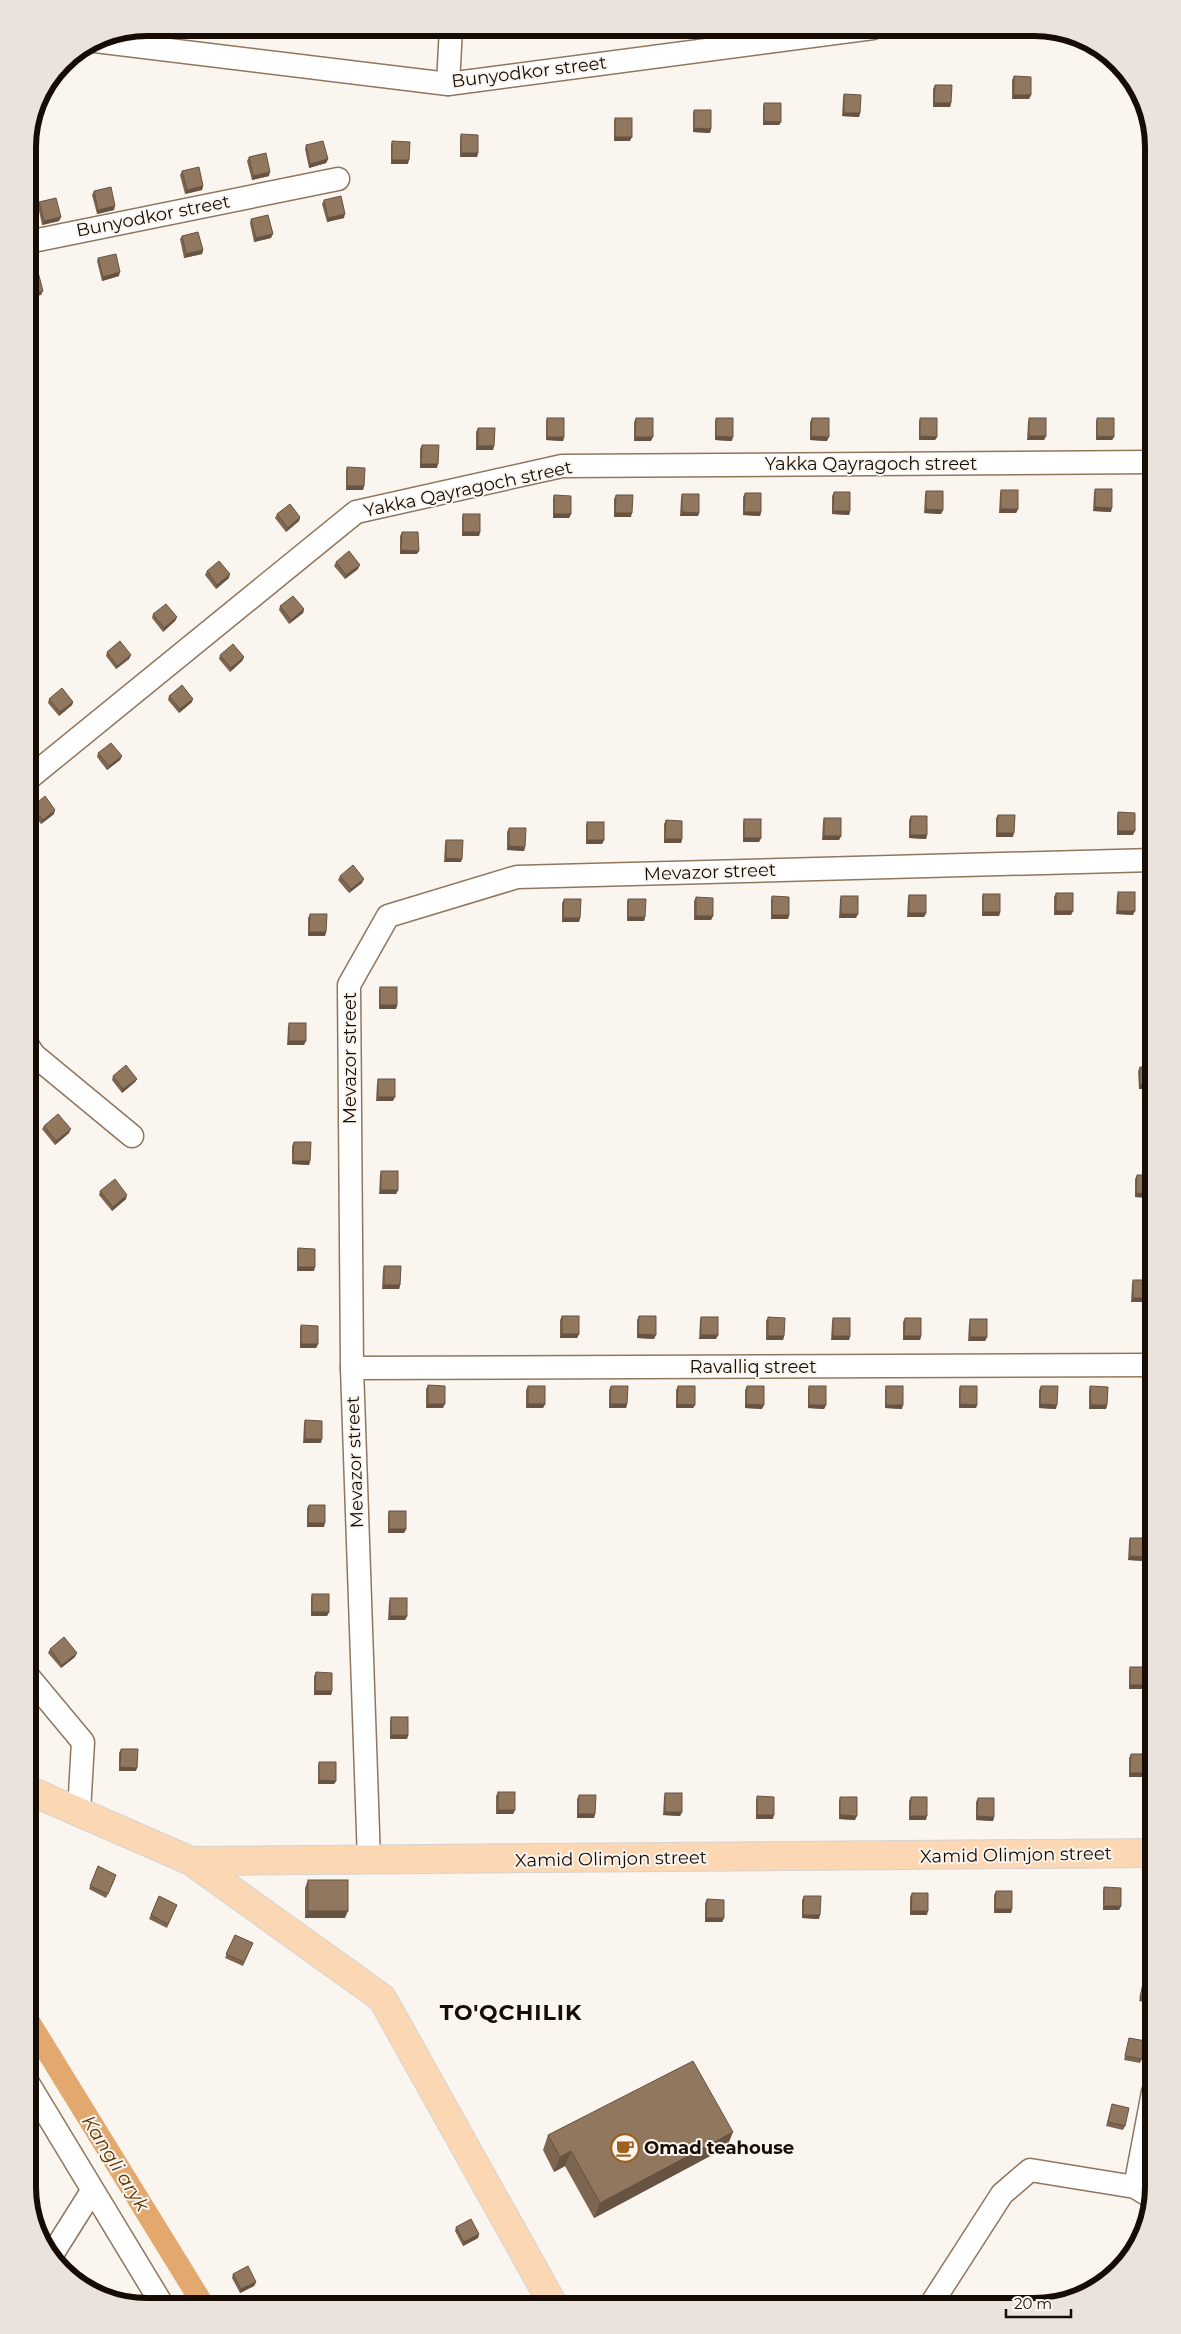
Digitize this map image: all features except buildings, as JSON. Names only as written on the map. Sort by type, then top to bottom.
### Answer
[{"type":"main road","name":"Xamid Olimjon street","points":[[36,1793],[191,1861],[1145,1853]]},
{"type":"main road","points":[[191,1861],[382,1998],[550,2298]]},
{"type":"street","points":[[448,84],[451,36]]},
{"type":"street","name":"Bunyodkor street","points":[[110,43],[448,84],[790,36]]},
{"type":"street","name":"Bunyodkor street","points":[[36,240],[338,179]]},
{"type":"street","name":"Yakka Qayragoch street","points":[[36,772],[356,512],[562,466],[1145,462]]},
{"type":"street","name":"Mevazor street","points":[[369,1861],[352,1368],[349,985],[388,916],[517,877],[1145,860]]},
{"type":"street","points":[[36,1059],[132,1136]]},
{"type":"street","name":"Ravalliq street","points":[[352,1368],[1145,1365]]},
{"type":"street","points":[[36,1686],[83,1742],[80,1812]]},
{"type":"street","points":[[36,2096],[158,2298]]},
{"type":"street","points":[[935,2298],[1002,2194],[1030,2170],[1143,2192],[1145,2174]]},
{"type":"street","points":[[56,2249],[92,2191]]},
{"type":"waterway","name":"Kangli aryk","points":[[36,2033],[199,2298]]},
{"type":"place","name":"Omad teahouse","points":[[625,2148]]},
{"type":"district","name":"TO'QCHILIK","points":[[511,2012]]}]
